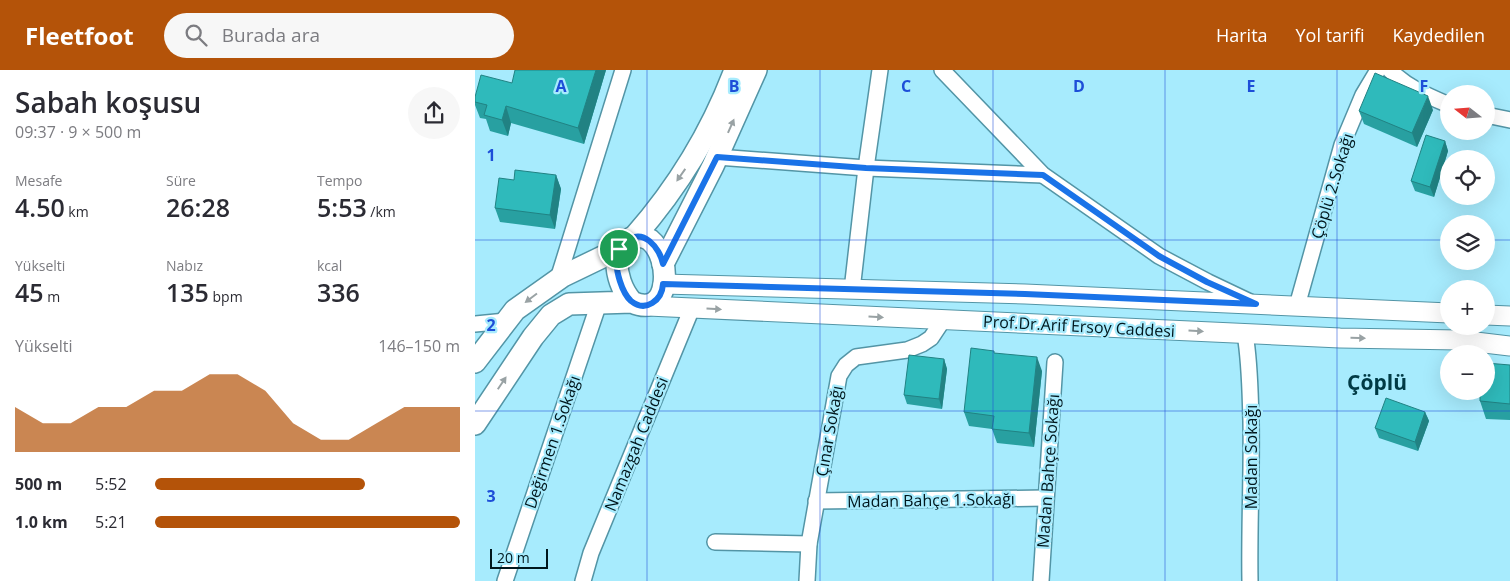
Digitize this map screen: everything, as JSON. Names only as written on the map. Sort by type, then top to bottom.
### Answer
[{"type":"main road","points":[[640,304],[626,295],[617,271],[617,257],[671,190],[695,156],[728,89],[735,70]]},
{"type":"main road","points":[[663,274],[756,70]]},
{"type":"main road","points":[[475,362],[515,310],[558,279],[627,243],[643,237],[650,240],[662,258],[661,295],[655,302],[640,304],[569,304],[551,315],[533,337],[475,424]]},
{"type":"street","points":[[558,279],[623,70]]},
{"type":"street","points":[[852,290],[866,168],[881,70]]},
{"type":"street","points":[[942,70],[1043,175],[1159,256],[1207,282],[1256,304]]},
{"type":"street","name":"Çöplü 2.Sokağı","points":[[1297,306],[1342,145],[1363,95],[1378,70]]},
{"type":"street","points":[[1390,70],[1406,84],[1440,101]]},
{"type":"street","points":[[1495,117],[1510,120]]},
{"type":"street","points":[[717,157],[866,168],[1043,175]]},
{"type":"street","name":"Prof.Dr.Arif Ersoy Caddesi","points":[[663,274],[852,290],[1025,294],[1440,313]]},
{"type":"street","name":"Değirmen 1.Sokağı","points":[[505,581],[599,303]]},
{"type":"street","name":"Prof.Dr.Arif Ersoy Caddesi","points":[[640,304],[1245,334],[1459,340],[1510,346]]},
{"type":"street","name":"Namazgah Caddesi","points":[[583,581],[591,553],[692,308]]},
{"type":"street","points":[[1495,315],[1510,316]]},
{"type":"street","name":"Çınar Sokağı","points":[[807,581],[809,544],[839,376],[846,365],[856,357],[907,350],[922,344],[931,338],[943,320]]},
{"type":"street","points":[[475,324],[506,321]]},
{"type":"street","name":"Madan Sokağı","points":[[1245,334],[1249,357],[1252,474],[1250,581]]},
{"type":"street","name":"Madan Bahçe Sokağı","points":[[1041,581],[1055,362]]},
{"type":"street","name":"Madan Bahçe 1.Sokağı","points":[[816,501],[1046,498]]},
{"type":"street","points":[[715,542],[809,544]]},
{"type":"building","points":[[515,70],[596,70],[578,128],[506,106],[502,120],[484,115],[487,105],[475,102],[481,75],[512,83]]},
{"type":"building","points":[[1375,73],[1428,96],[1412,133],[1359,111]]},
{"type":"building","points":[[1426,135],[1445,141],[1442,150],[1440,150],[1440,156],[1430,187],[1411,181]]},
{"type":"building","points":[[515,170],[556,175],[550,215],[495,208],[499,178],[514,180]]},
{"type":"building","points":[[971,348],[994,351],[994,353],[1037,357],[1029,433],[992,429],[994,416],[964,412]]},
{"type":"building","points":[[909,355],[944,359],[939,399],[904,395]]},
{"type":"building","points":[[1495,364],[1510,365],[1510,404],[1480,401],[1495,400]]},
{"type":"building","points":[[1386,398],[1425,412],[1415,442],[1375,428]]},
{"type":"district","name":"Çöplü","points":[[1377,383]]},
{"type":"route","points":[[717,157],[866,168],[1043,175],[1159,256],[1207,282],[1256,304],[1025,294],[663,284],[661,295],[655,302],[648,306],[640,306],[632,302],[626,295],[617,271],[619,249],[627,240],[635,236],[643,237],[650,240],[656,248],[663,264],[717,157]]}]
